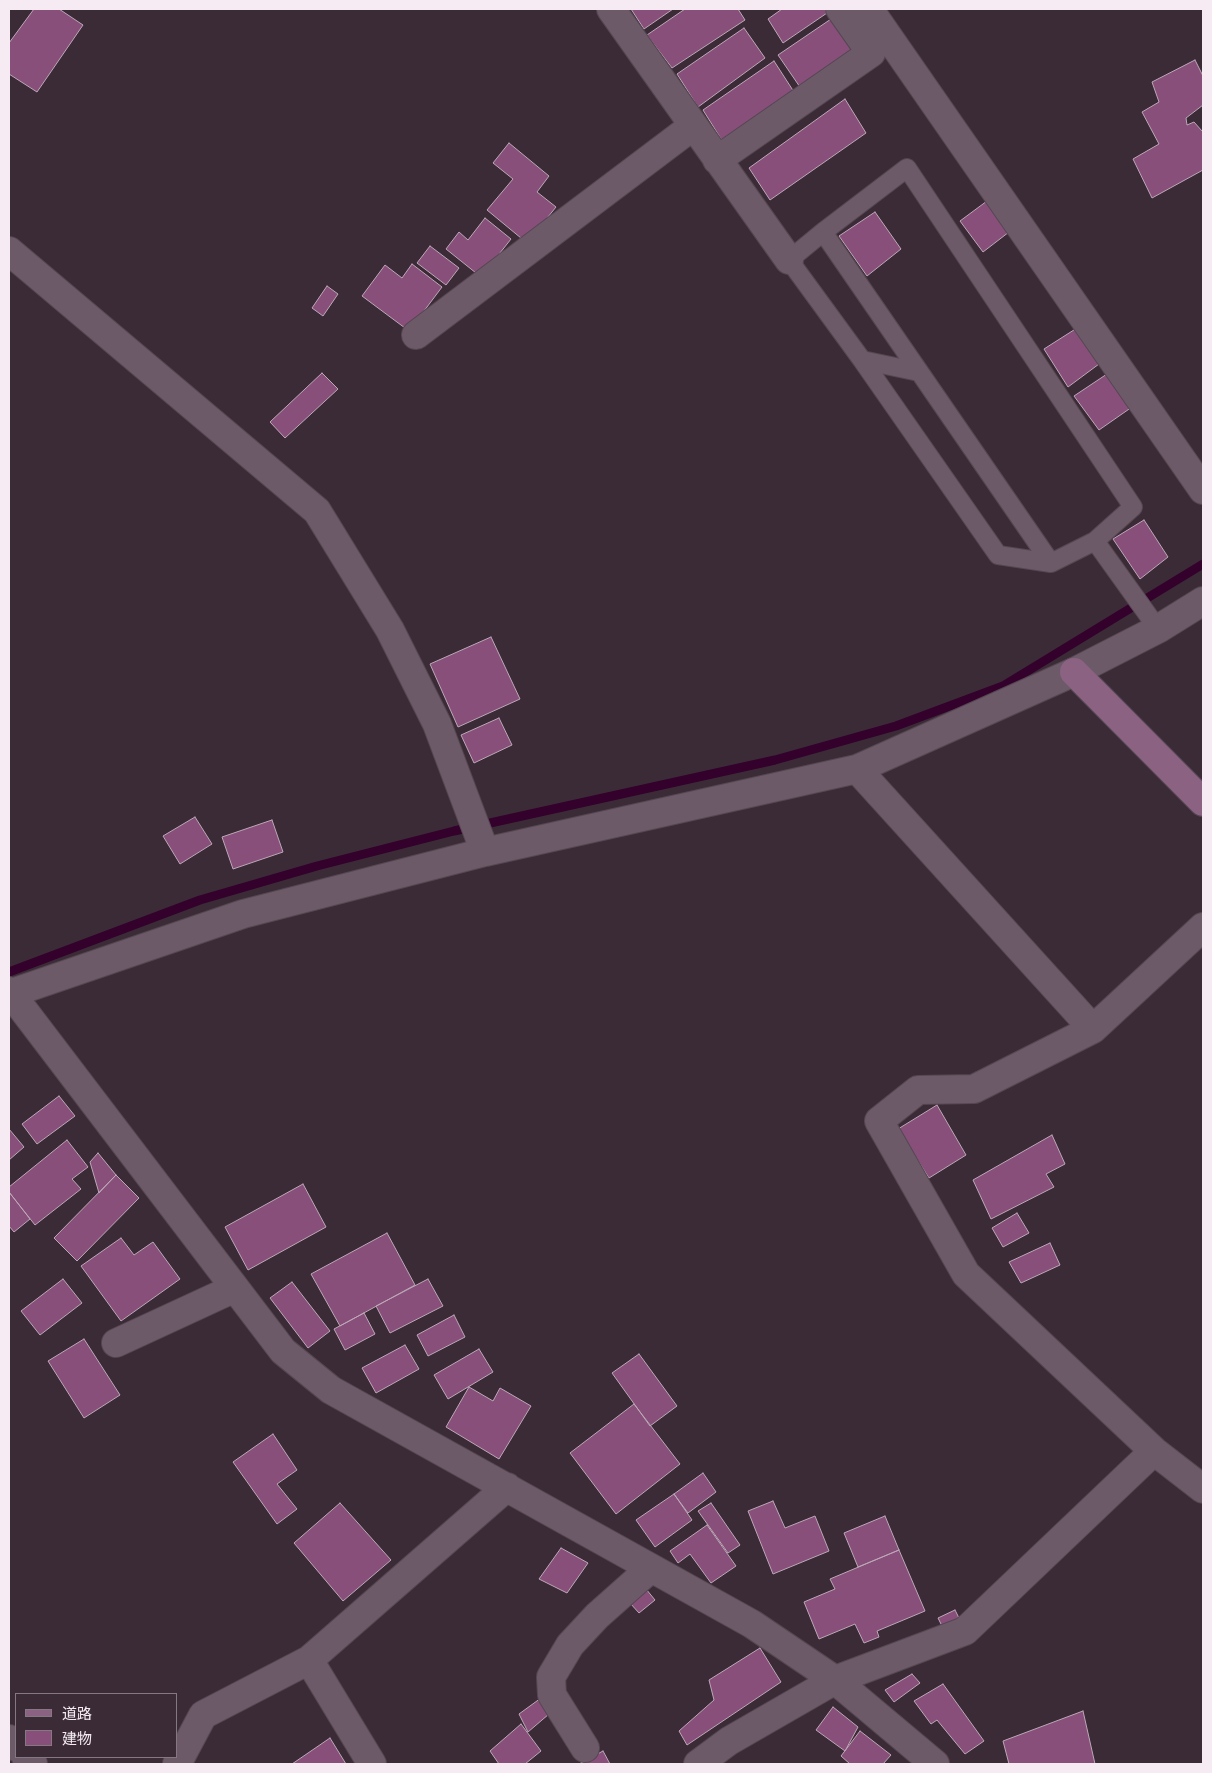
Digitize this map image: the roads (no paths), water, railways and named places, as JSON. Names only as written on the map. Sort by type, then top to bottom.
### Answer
[{"type":"street","points":[[611,9],[789,260]]},
{"type":"street","points":[[717,160],[871,53],[840,9]]},
{"type":"street","points":[[869,9],[1203,490]]},
{"type":"street","points":[[416,335],[693,126]]},
{"type":"street","points":[[9,251],[316,511],[390,630],[437,724],[485,852]]},
{"type":"street","points":[[935,1764],[835,1680],[752,1624],[331,1390],[283,1351],[9,993],[243,914],[485,852],[857,768],[1074,672],[1158,629],[1203,600]]},
{"type":"street","points":[[1074,672],[1203,802]]},
{"type":"street","points":[[857,768],[1092,1029]]},
{"type":"street","points":[[1203,927],[1092,1029],[974,1089],[918,1090],[879,1121],[966,1274],[1154,1451],[1203,1489]]},
{"type":"street","points":[[116,1343],[235,1288]]},
{"type":"street","points":[[698,1764],[729,1741],[835,1680],[965,1631],[1154,1451]]},
{"type":"street","points":[[177,1764],[202,1715],[310,1660],[507,1487]]},
{"type":"street","points":[[585,1748],[552,1695],[551,1677],[570,1645],[651,1568]]},
{"type":"street","points":[[310,1660],[372,1764]]},
{"type":"lane","points":[[907,168],[1133,507],[1095,541],[1051,564],[998,555],[862,360],[789,260],[907,168]]},
{"type":"lane","points":[[823,232],[1051,564]]},
{"type":"lane","points":[[862,360],[919,372]]},
{"type":"lane","points":[[1095,541],[1158,629]]},
{"type":"waterway","points":[[9,972],[200,900],[317,866],[454,831],[775,760],[896,726],[1003,686],[1203,564]]}]
